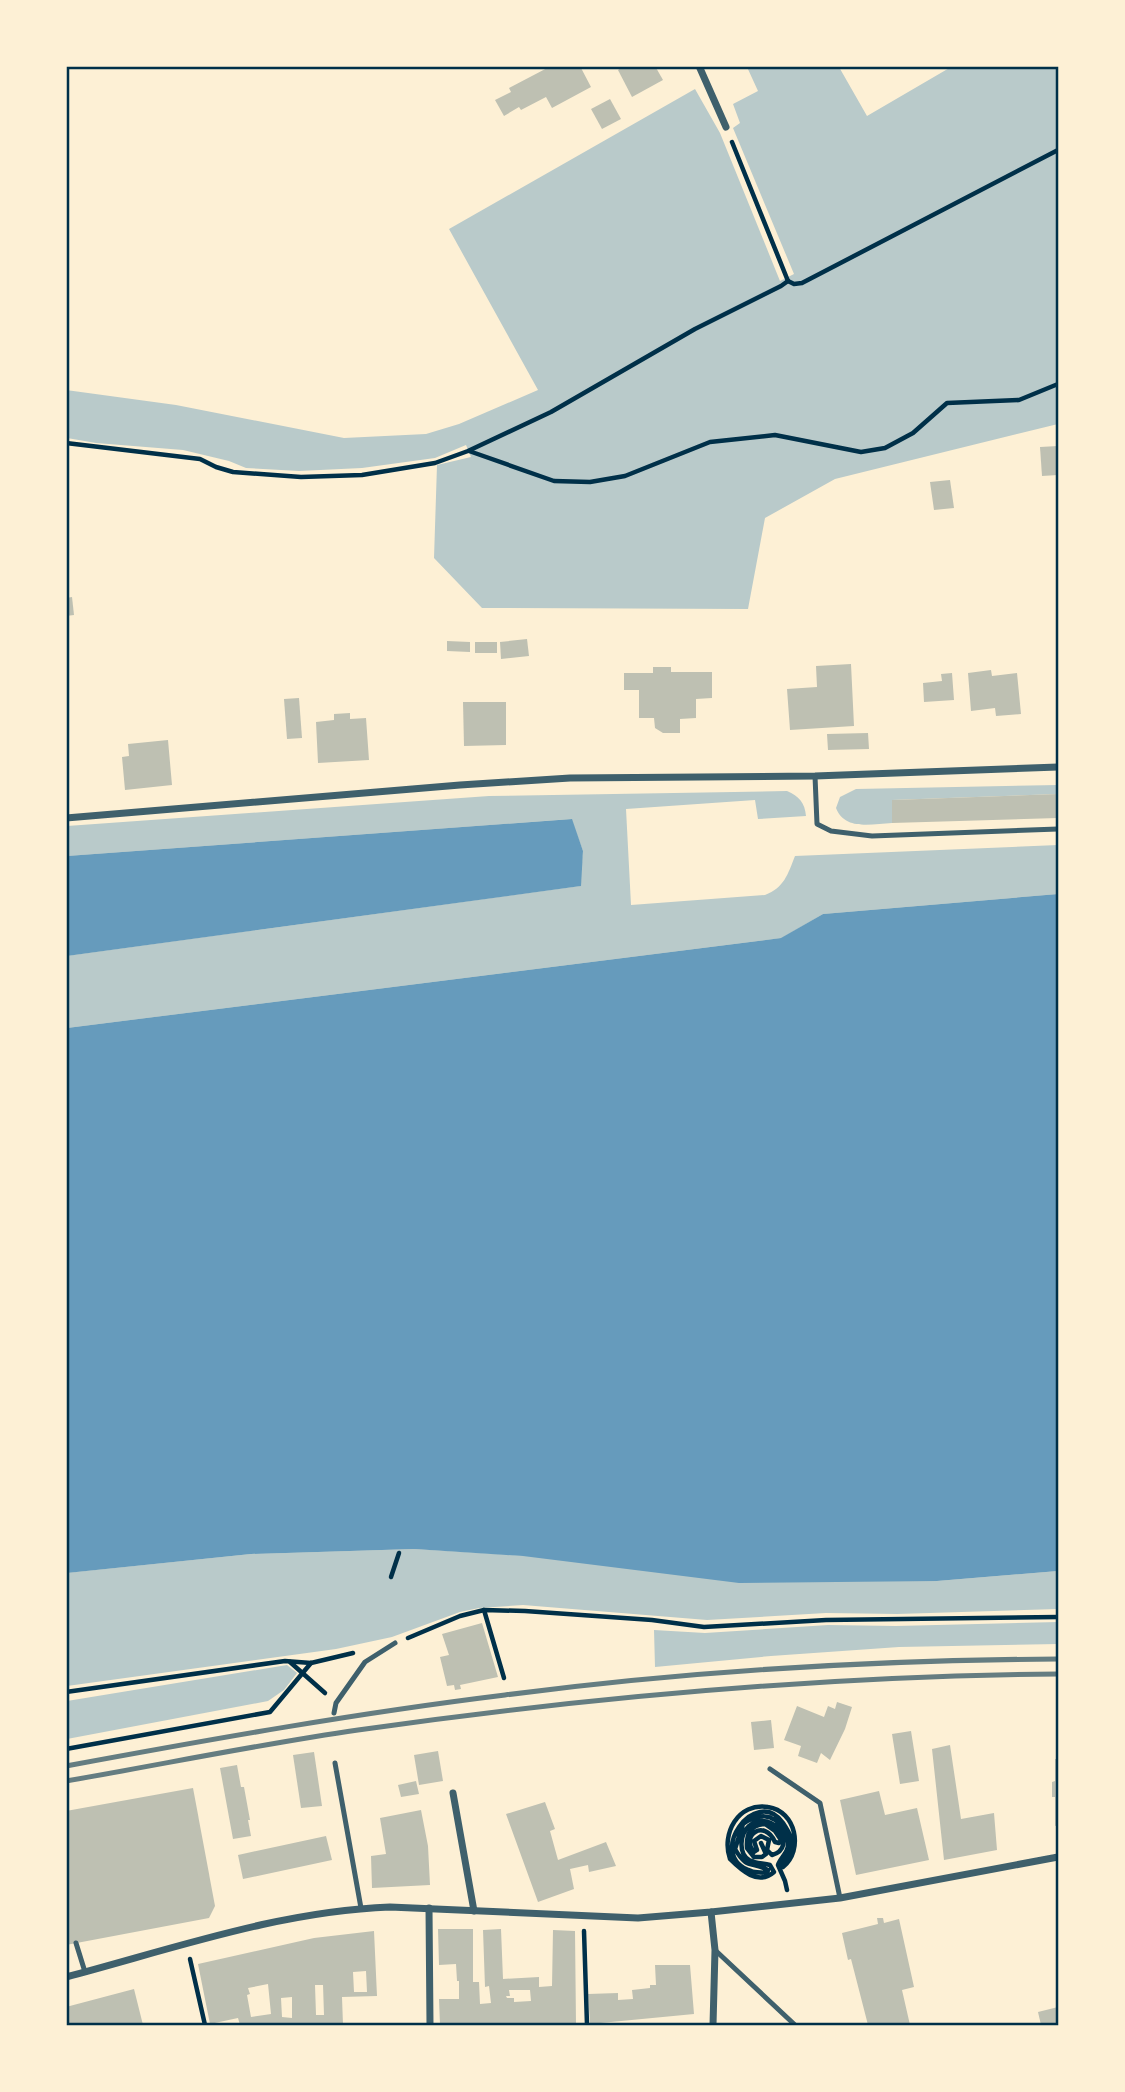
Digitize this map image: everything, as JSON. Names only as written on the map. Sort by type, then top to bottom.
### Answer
[{"type":"street","points":[[699,66],[726,127]]},
{"type":"street","points":[[66,818],[570,778],[815,776],[1059,767]]},
{"type":"street","points":[[453,1793],[474,1911]]},
{"type":"street","points":[[66,1978],[275,1922],[361,1908],[584,1917],[638,1917],[711,1912],[840,1898],[1059,1857]]},
{"type":"street","points":[[429,1909],[430,2025]]},
{"type":"street","points":[[711,1912],[715,1950],[713,2025]]},
{"type":"lane","points":[[815,776],[817,824],[831,831],[872,835],[1059,828]]},
{"type":"lane","points":[[334,1713],[336,1703],[365,1662],[395,1643]]},
{"type":"lane","points":[[335,1763],[361,1908]]},
{"type":"lane","points":[[771,1769],[820,1804],[840,1898]]},
{"type":"lane","points":[[76,1943],[85,1972]]},
{"type":"lane","points":[[715,1950],[795,2025]]},
{"type":"path","points":[[726,127],[788,281],[794,284],[1059,150]]},
{"type":"path","points":[[66,443],[200,458],[216,467],[240,473],[301,477],[362,475],[435,463],[468,451],[551,412],[695,329],[788,281]]},
{"type":"path","points":[[468,451],[554,481],[590,482],[625,476],[710,442],[762,436],[775,435],[861,452],[886,448],[913,433],[947,404],[1019,400],[1059,384]]},
{"type":"path","points":[[391,1577],[399,1553]]},
{"type":"path","points":[[484,1610],[504,1678]]},
{"type":"path","points":[[395,1643],[460,1616],[484,1610],[652,1620],[704,1627],[826,1620],[1059,1617]]},
{"type":"path","points":[[289,1661],[336,1703]]},
{"type":"path","points":[[66,1692],[289,1661],[311,1663],[270,1712],[66,1749]]},
{"type":"path","points":[[761,1843],[766,1854],[754,1857],[747,1848],[747,1835],[755,1826],[765,1824],[775,1831],[779,1843],[775,1842],[770,1833],[758,1831],[752,1835],[749,1843],[754,1852],[757,1850],[754,1841],[761,1836],[769,1840],[767,1850],[772,1855],[780,1851],[784,1839],[770,1822],[762,1820],[750,1826],[741,1839],[743,1853],[758,1863],[770,1865],[774,1872],[766,1877],[749,1876],[730,1858],[728,1835],[736,1818],[749,1809],[768,1807],[783,1815],[795,1834],[795,1847],[786,1865],[781,1866],[791,1851],[790,1833],[780,1818],[763,1811],[751,1815],[738,1825],[733,1842],[734,1855],[740,1865],[750,1871],[767,1873],[766,1868],[752,1866],[743,1861],[735,1849],[737,1839],[743,1824],[751,1819],[766,1815],[780,1824],[789,1844],[778,1866],[785,1881],[789,1905]]},
{"type":"path","points":[[584,1917],[587,2025]]},
{"type":"path","points":[[187,1944],[205,2025]]},
{"type":"shaded area","points":[[747,67],[839,67],[867,116],[951,67],[1058,67],[1058,424],[835,479],[765,518],[748,609],[482,608],[434,558],[437,465],[471,457],[466,445],[435,458],[362,468],[299,471],[246,468],[183,450],[67,438],[66,390],[176,405],[344,438],[426,434],[459,424],[538,390],[449,229],[695,89],[720,133],[780,281],[794,274],[733,128],[740,123],[733,104],[758,91]]},
{"type":"shaded area","points":[[1058,785],[1058,794],[892,800],[892,823],[852,823],[840,815],[836,808],[840,797],[856,789]]},
{"type":"shaded area","points":[[787,791],[801,800],[806,816],[758,819],[755,800],[626,809],[631,905],[765,895],[781,884],[795,856],[1058,845],[1058,894],[823,914],[782,938],[67,1028],[66,956],[580,886],[583,851],[571,819],[67,856],[67,826],[489,796]]},
{"type":"shaded area","points":[[414,1549],[937,1581],[1058,1571],[1058,1609],[897,1614],[826,1613],[707,1620],[523,1605],[479,1608],[460,1612],[392,1637],[336,1649],[67,1686],[66,1573],[251,1554]]},
{"type":"shaded area","points":[[1058,1622],[1058,1644],[899,1647],[655,1667],[654,1630],[705,1633],[828,1625]]},
{"type":"shaded area","points":[[287,1665],[297,1673],[284,1690],[268,1701],[67,1739],[67,1701]]},
{"type":"water","points":[[572,819],[583,851],[581,886],[67,956],[67,856]]},
{"type":"water","points":[[1058,894],[1058,1571],[937,1581],[739,1583],[523,1556],[414,1549],[251,1554],[67,1573],[67,1028],[781,938],[823,914]]},
{"type":"building","points":[[551,66],[580,66],[591,87],[552,108],[546,97],[504,116],[495,100],[511,92],[509,88]]},
{"type":"building","points":[[624,66],[655,66],[663,80],[632,97],[618,70]]},
{"type":"building","points":[[610,99],[621,119],[602,129],[591,109]]},
{"type":"building","points":[[1058,446],[1058,475],[1042,476],[1040,447]]},
{"type":"building","points":[[950,480],[954,508],[934,510],[930,482]]},
{"type":"building","points":[[72,597],[74,615],[66,616],[66,598]]},
{"type":"building","points":[[527,639],[529,656],[501,659],[500,642]]},
{"type":"building","points":[[447,641],[470,642],[470,652],[447,651]]},
{"type":"building","points":[[475,642],[497,642],[497,653],[475,653]]},
{"type":"building","points":[[851,664],[854,726],[790,730],[787,689],[817,687],[816,666]]},
{"type":"building","points":[[653,667],[671,667],[671,672],[712,672],[712,698],[696,699],[696,718],[680,719],[680,733],[663,733],[655,728],[654,718],[639,718],[639,690],[624,690],[624,673],[653,673]]},
{"type":"building","points":[[991,670],[992,676],[1017,673],[1021,714],[996,716],[995,708],[971,711],[968,673]]},
{"type":"building","points":[[952,673],[954,700],[924,702],[923,683],[942,681],[941,674]]},
{"type":"building","points":[[299,698],[302,738],[287,739],[284,699]]},
{"type":"building","points":[[463,702],[506,702],[506,745],[464,746]]},
{"type":"building","points":[[350,713],[350,719],[366,718],[369,760],[318,763],[316,722],[334,720],[334,714]]},
{"type":"building","points":[[868,733],[869,749],[828,750],[827,734]]},
{"type":"building","points":[[168,740],[172,785],[125,790],[122,757],[129,756],[128,744]]},
{"type":"building","points":[[1058,794],[1058,818],[892,823],[892,800]]},
{"type":"building","points":[[482,1623],[498,1677],[460,1685],[461,1689],[455,1690],[454,1685],[447,1686],[440,1657],[449,1655],[442,1634]]},
{"type":"building","points":[[837,1702],[852,1707],[830,1760],[821,1753],[817,1763],[798,1756],[801,1746],[784,1740],[797,1706],[824,1717],[828,1706],[835,1709]]},
{"type":"building","points":[[771,1720],[774,1748],[754,1750],[751,1722]]},
{"type":"building","points":[[911,1731],[919,1781],[900,1784],[892,1734]]},
{"type":"building","points":[[950,1745],[961,1819],[994,1813],[997,1850],[944,1860],[932,1749]]},
{"type":"building","points":[[438,1751],[443,1781],[419,1785],[414,1755]]},
{"type":"building","points":[[314,1752],[322,1806],[301,1808],[293,1755]]},
{"type":"building","points":[[1055,1759],[1058,1759],[1058,1825],[1055,1826],[1052,1782],[1055,1781]]},
{"type":"building","points":[[237,1765],[241,1787],[244,1787],[251,1836],[233,1839],[220,1768]]},
{"type":"building","points":[[416,1781],[419,1794],[401,1797],[398,1785]]},
{"type":"building","points":[[193,1788],[215,1906],[209,1918],[66,1945],[66,1811]]},
{"type":"building","points":[[879,1791],[885,1815],[917,1808],[929,1860],[856,1875],[840,1800]]},
{"type":"building","points":[[545,1802],[555,1829],[550,1831],[558,1860],[606,1842],[616,1866],[589,1872],[588,1865],[570,1869],[574,1889],[538,1902],[506,1814]]},
{"type":"building","points":[[421,1810],[428,1846],[430,1885],[372,1888],[371,1856],[386,1854],[380,1818]]},
{"type":"building","points":[[326,1836],[332,1860],[243,1879],[238,1855]]},
{"type":"building","points":[[877,1918],[883,1918],[884,1923],[899,1919],[914,1987],[902,1990],[910,2025],[868,2025],[842,1933],[878,1924]]},
{"type":"building","points":[[438,1929],[473,1929],[473,1982],[479,1982],[480,2004],[491,2003],[489,1986],[485,1987],[483,1930],[501,1929],[503,1979],[539,1977],[539,1987],[552,1986],[553,1930],[575,1931],[576,2025],[440,2025],[439,1999],[459,1999],[459,1981],[456,1964],[439,1965]],"holes":[[[509,1990],[530,1990],[531,2001],[514,2002],[514,1998],[506,1996],[510,1996]]]},
{"type":"building","points":[[374,1931],[377,1996],[342,1997],[343,2025],[240,2025],[238,2018],[210,2024],[198,1964],[314,1938]],"holes":[[[366,1971],[367,1992],[354,1992],[353,1972]],[[268,1984],[271,2014],[251,2017],[248,1988]],[[315,1985],[323,1985],[324,2015],[316,2015]],[[292,1997],[292,2018],[282,2017],[281,1998]]]},
{"type":"building","points":[[655,1965],[690,1965],[694,2014],[590,2024],[588,1994],[618,1993],[618,2000],[633,1999],[632,1990],[656,1985]]},
{"type":"building","points":[[134,1989],[143,2025],[66,2025],[66,2007]]},
{"type":"building","points":[[1058,2007],[1058,2025],[1041,2025],[1038,2012]]},
{"type":"railway","points":[[66,1766],[340,1718],[643,1679],[781,1668],[1058,1659]]},
{"type":"railway","points":[[66,1781],[322,1736],[445,1718],[620,1698],[883,1679],[1058,1674]]}]
